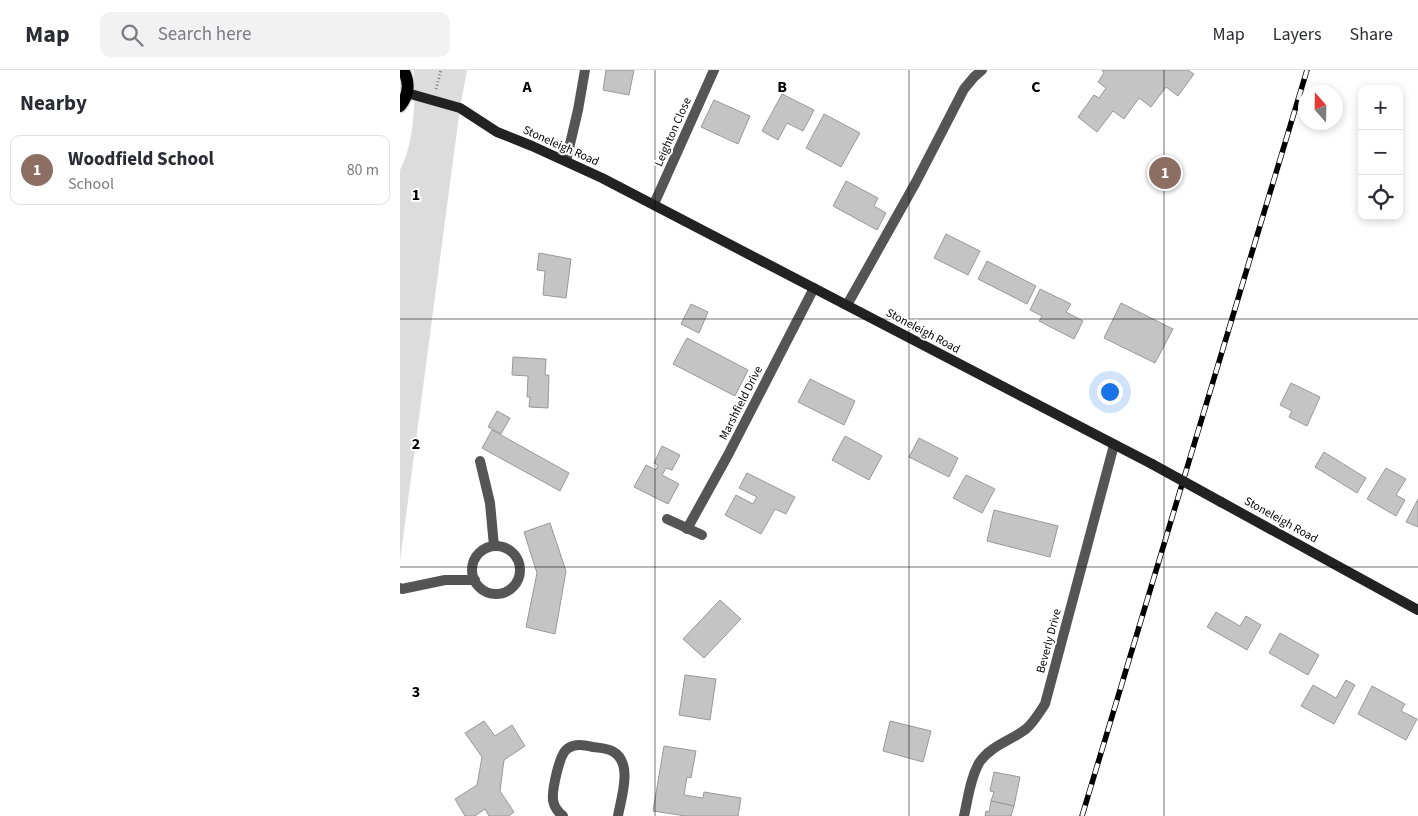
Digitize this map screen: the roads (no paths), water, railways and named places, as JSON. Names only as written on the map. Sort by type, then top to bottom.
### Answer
[{"type":"main road","points":[[400,106],[407,93],[407,80],[403,70]]},
{"type":"street","points":[[566,161],[586,70]]},
{"type":"street","name":"Leighton Close","points":[[654,204],[714,70]]},
{"type":"street","points":[[847,305],[916,182],[964,89],[982,70]]},
{"type":"street","name":"Stoneleigh Road","points":[[407,93],[460,108],[497,132],[566,161],[654,204],[1152,464],[1418,610]]},
{"type":"street","name":"Marshfield Drive","points":[[687,529],[728,455],[814,288]]},
{"type":"street","name":"Beverly Drive","points":[[964,816],[972,779],[979,763],[999,744],[1026,728],[1037,717],[1045,704],[1114,445]]},
{"type":"street","points":[[480,461],[490,503],[494,546]]},
{"type":"street","points":[[667,519],[702,536]]},
{"type":"street","points":[[494,546],[509,550],[519,562],[519,578],[515,585],[502,594],[486,592],[479,587],[473,573],[476,558],[480,552],[494,546]]},
{"type":"street","points":[[400,588],[445,580],[475,580]]},
{"type":"street","points":[[563,816],[555,807],[553,799],[560,760],[568,748],[582,745],[610,750],[617,754],[621,760],[625,774],[618,816]]},
{"type":"railway","points":[[1082,816],[1307,70]]},
{"type":"place","name":"Woodfield School","points":[[1165,173]]}]
